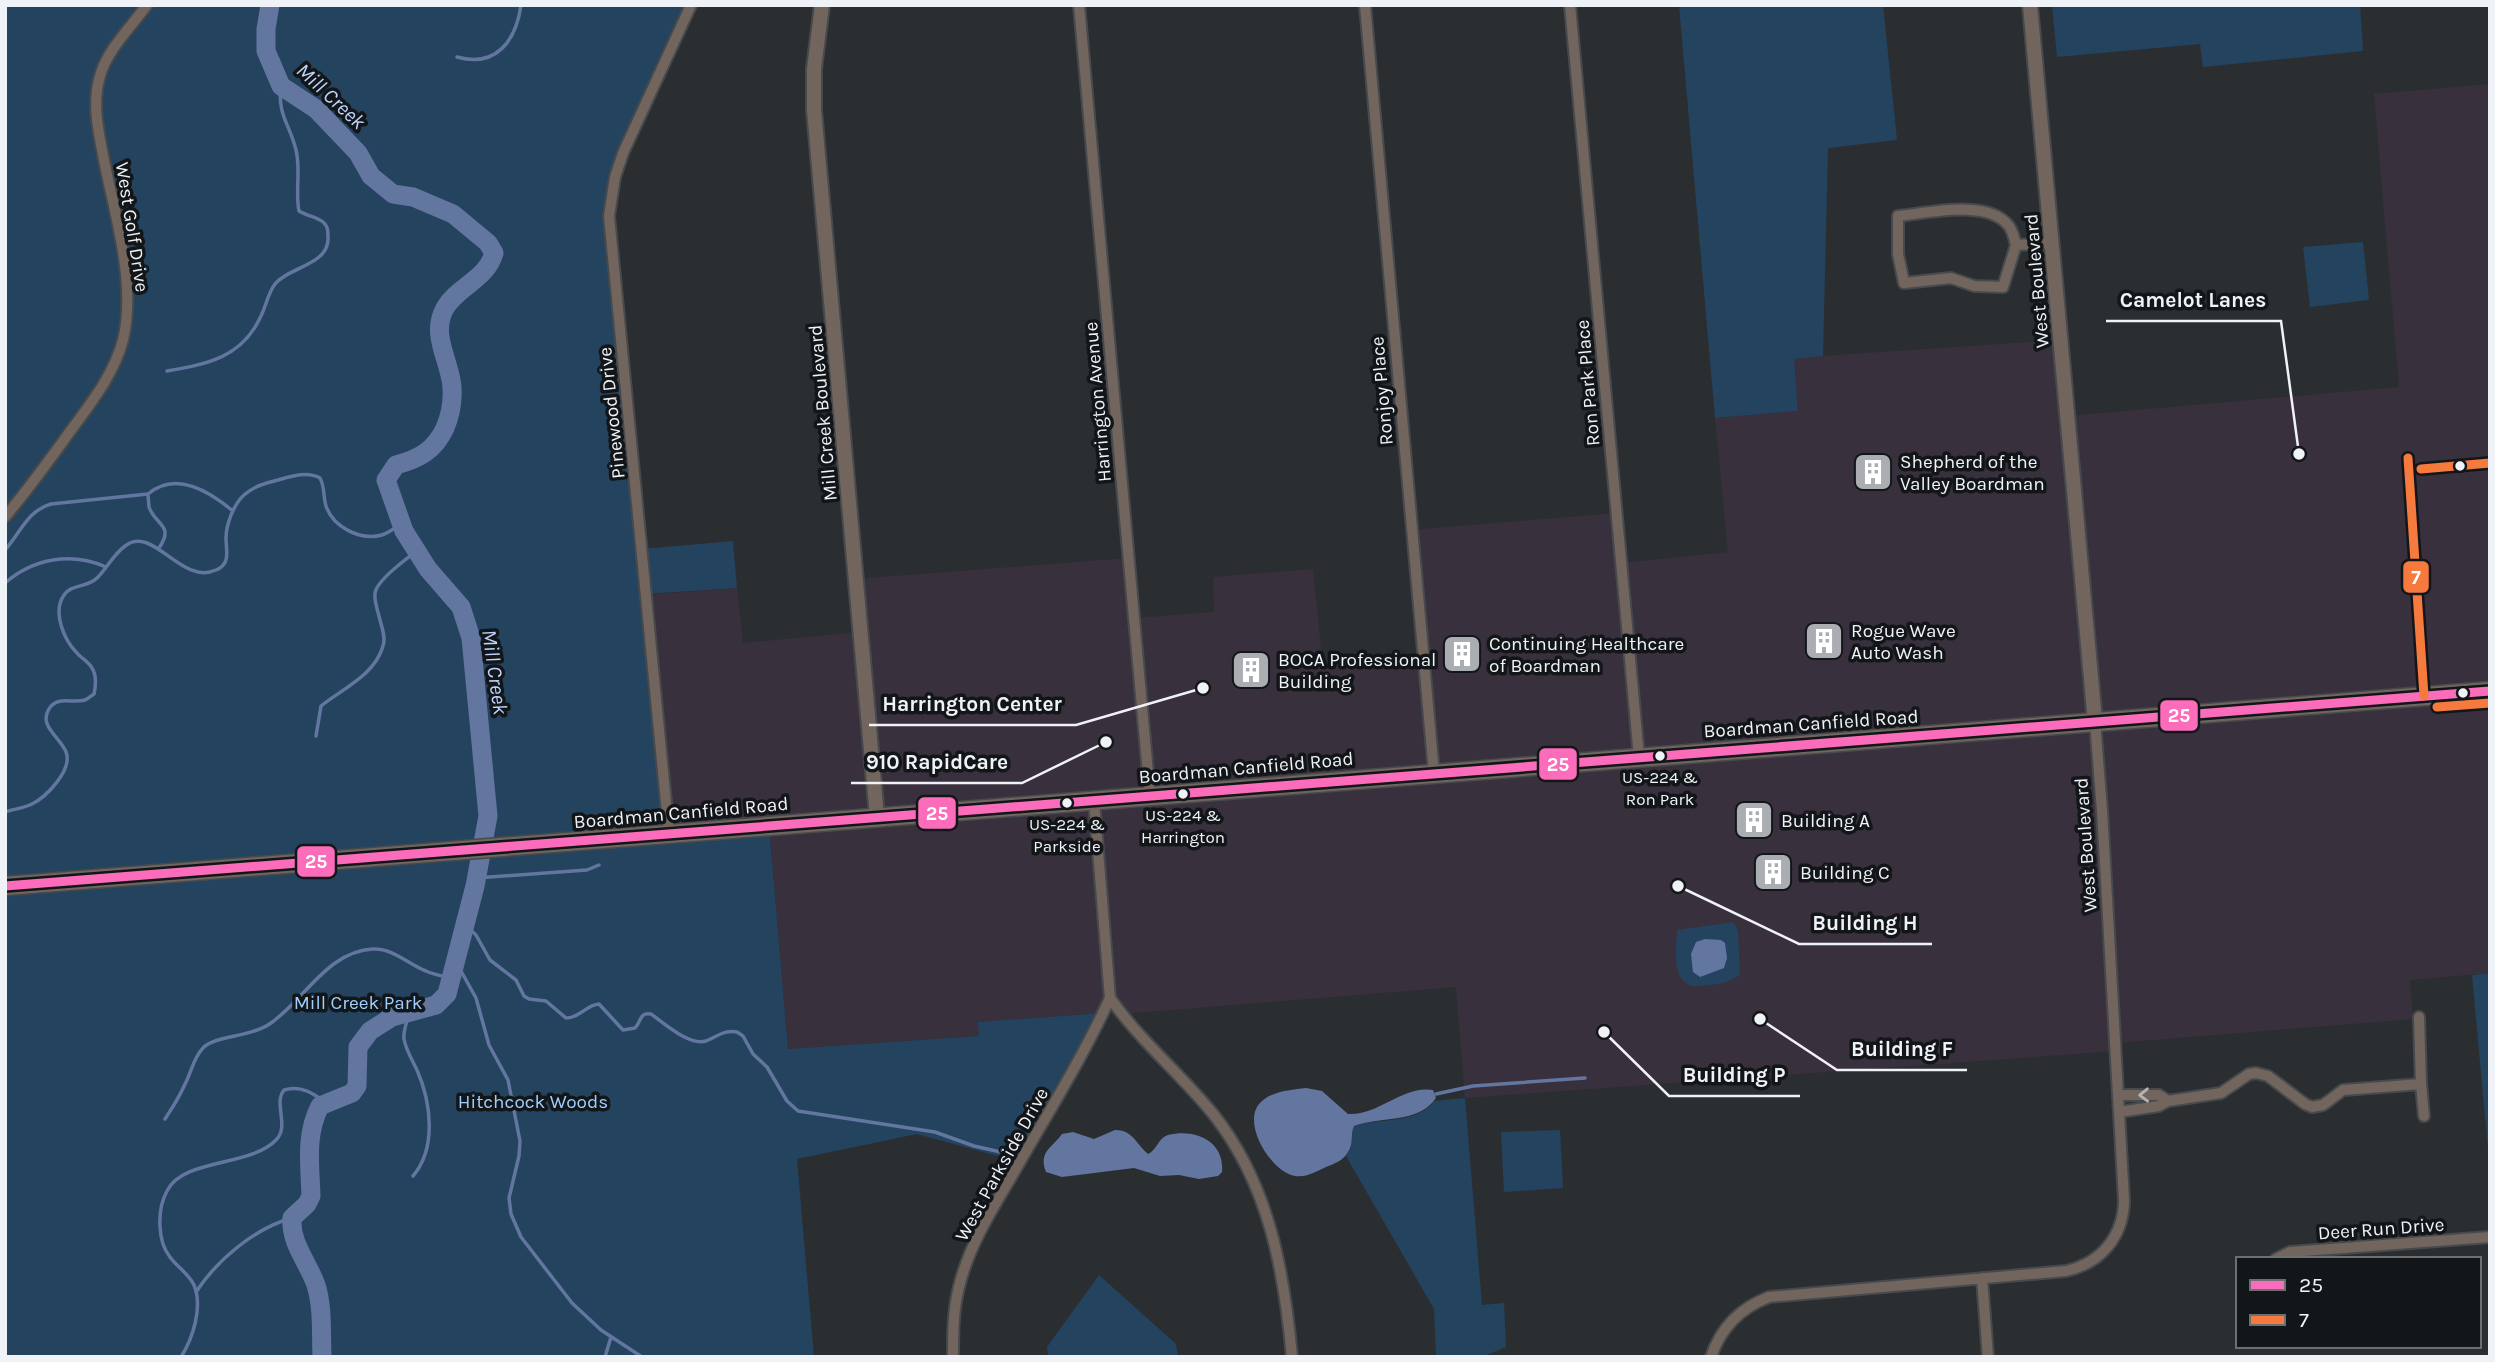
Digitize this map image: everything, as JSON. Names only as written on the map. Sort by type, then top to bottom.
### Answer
[{"type":"main road","name":"Boardman Canfield Road","points":[[5,886],[2490,691]]},
{"type":"street","name":"West Golf Drive","points":[[5,517],[96,396],[113,366],[122,341],[128,294],[98,129],[97,93],[107,60],[147,5]]},
{"type":"street","name":"Pinewood Drive","points":[[669,834],[609,216],[615,177],[623,153],[691,5]]},
{"type":"street","name":"Mill Creek Boulevard","points":[[822,5],[814,69],[814,110],[877,817]]},
{"type":"street","name":"Harrington Avenue","points":[[1079,5],[1150,796]]},
{"type":"street","name":"Ronjoy Place","points":[[1364,5],[1434,773]]},
{"type":"street","name":"Ron Park Place","points":[[1570,5],[1639,758]]},
{"type":"street","name":"West Boulevard","points":[[1711,1357],[1722,1332],[1733,1319],[1743,1310],[1769,1297],[2075,1269],[2091,1262],[2109,1246],[2118,1231],[2124,1209],[2102,810],[2031,5]]},
{"type":"street","points":[[1967,209],[1995,214],[2010,226],[2016,245],[2003,287],[1974,286],[1951,278],[1904,283],[1898,254],[1898,216],[1967,209]]},
{"type":"street","points":[[2016,245],[2052,243]]},
{"type":"street","points":[[1094,801],[1110,998],[1140,1038],[1214,1116],[1242,1158],[1262,1203],[1275,1243],[1283,1277],[1292,1357]]},
{"type":"street","name":"West Parkside Drive","points":[[954,1357],[955,1308],[962,1277],[975,1243],[997,1200],[1090,1041],[1110,998]]},
{"type":"street","points":[[2419,1017],[2424,1116]]},
{"type":"street","points":[[2119,1112],[2221,1093],[2249,1074],[2256,1073],[2268,1076],[2312,1107],[2323,1104],[2343,1090],[2421,1084]]},
{"type":"street","points":[[2118,1095],[2159,1095],[2168,1101]]},
{"type":"street","name":"Deer Run Drive","points":[[2280,1257],[2290,1252],[2490,1237]]},
{"type":"street","points":[[1982,1278],[1988,1357]]},
{"type":"shaded area","points":[[2490,84],[2490,973],[2410,980],[2413,1019],[2116,1043],[2116,1051],[1465,1098],[1456,987],[1121,1014],[1110,999],[1103,1013],[979,1022],[979,1036],[788,1049],[769,826],[669,833],[645,595],[737,588],[743,643],[860,632],[856,579],[1129,558],[1135,618],[1214,612],[1213,577],[1313,569],[1323,668],[1423,661],[1411,530],[1616,513],[1621,563],[1728,552],[1715,418],[1798,411],[1793,358],[2061,340],[2068,416],[2399,387],[2374,94]]},
{"type":"shaded area","points":[[1705,939],[1721,940],[1725,943],[1727,958],[1724,968],[1700,977],[1693,972],[1691,954],[1696,942]]},
{"type":"shaded area","points":[[1306,1088],[1322,1091],[1348,1114],[1370,1110],[1422,1090],[1433,1090],[1436,1098],[1419,1112],[1409,1116],[1354,1126],[1351,1146],[1344,1157],[1311,1174],[1295,1176],[1277,1166],[1261,1146],[1256,1134],[1255,1112],[1260,1103],[1270,1096]]},
{"type":"shaded area","points":[[1115,1130],[1126,1132],[1148,1154],[1168,1135],[1198,1135],[1219,1152],[1222,1172],[1218,1176],[1199,1179],[1179,1175],[1160,1176],[1134,1168],[1062,1177],[1046,1172],[1045,1155],[1062,1134],[1073,1132],[1094,1139]]},
{"type":"green space","name":"Mill Creek Park","points":[[5,5],[691,5],[623,153],[610,198],[642,549],[733,541],[737,588],[646,594],[669,833],[769,826],[788,1049],[979,1036],[978,1022],[1103,1013],[1020,1162],[917,1134],[797,1159],[814,1357],[5,1357]]},
{"type":"green space","points":[[1679,5],[1883,5],[1897,140],[1828,148],[1823,356],[1794,359],[1798,411],[1715,418]]},
{"type":"green space","points":[[2052,5],[2360,5],[2363,51],[2203,67],[2200,44],[2057,57]]},
{"type":"green space","points":[[2363,242],[2369,300],[2310,307],[2303,247]]},
{"type":"green space","points":[[1734,922],[1738,931],[1740,974],[1718,984],[1694,986],[1685,982],[1680,977],[1676,961],[1677,930]]},
{"type":"green space","points":[[2490,973],[2490,1149],[2488,1149],[2472,975]]},
{"type":"green space","points":[[1465,1098],[1482,1305],[1504,1303],[1506,1347],[1482,1357],[1436,1357],[1434,1309],[1346,1156],[1351,1148],[1353,1126],[1408,1117],[1427,1108],[1434,1101]]},
{"type":"green space","points":[[1560,1130],[1563,1188],[1504,1192],[1501,1132]]},
{"type":"green space","points":[[1099,1275],[1176,1344],[1178,1357],[1048,1357],[1047,1347]]},
{"type":"waterway","name":"Mill Creek","points":[[270,5],[266,51],[281,86],[316,109],[358,153],[371,176],[393,194],[413,197],[453,214],[488,243],[494,253],[479,276],[451,300],[441,318],[440,338],[451,377],[452,392],[445,428],[431,448],[412,460],[396,465],[386,480],[404,531],[428,569],[461,607],[471,638],[488,816],[475,886],[447,994],[436,1005],[392,1017],[370,1031],[358,1047],[357,1086],[352,1093],[320,1106],[315,1117],[310,1150],[311,1196],[307,1204],[292,1218],[292,1227],[318,1293],[322,1357]]},
{"type":"waterway","points":[[457,57],[483,59],[502,49],[514,30],[521,5]]},
{"type":"waterway","points":[[167,371],[209,362],[233,351],[252,331],[275,284],[289,273],[316,260],[327,246],[328,231],[325,224],[299,211],[297,158],[282,112],[281,86]]},
{"type":"waterway","points":[[5,812],[26,807],[38,800],[57,782],[66,767],[66,752],[48,726],[46,715],[56,702],[85,700],[94,694],[96,681],[91,666],[72,647],[64,633],[59,609],[67,592],[97,578],[125,546],[136,541],[146,543],[191,570],[203,573],[216,570],[226,561],[227,527],[240,499],[260,485],[299,475],[320,478],[330,514],[348,531],[365,536],[382,535],[402,523]]},
{"type":"waterway","points":[[5,550],[30,517],[51,504],[148,494],[159,487],[181,484],[203,491],[233,511]]},
{"type":"waterway","points":[[148,494],[149,507],[165,534],[159,548]]},
{"type":"waterway","points":[[316,736],[321,706],[357,680],[379,656],[384,640],[375,600],[377,588],[393,570],[417,551]]},
{"type":"waterway","points":[[5,583],[28,568],[53,560],[80,560],[106,567]]},
{"type":"waterway","points":[[476,878],[587,870],[599,865]]},
{"type":"waterway","points":[[465,925],[476,935],[490,960],[516,980],[524,996],[546,1001],[566,1018],[599,1004],[623,1030],[635,1028],[643,1016],[651,1014],[685,1037],[699,1042],[724,1033],[737,1032],[743,1036],[753,1054],[767,1067],[787,1101],[798,1111],[935,1132],[974,1146],[1005,1153]]},
{"type":"waterway","points":[[165,1119],[203,1048],[271,1023],[343,958],[357,952],[380,949],[419,968],[452,978]]},
{"type":"waterway","points":[[456,962],[476,998],[489,1045],[508,1080],[520,1141],[509,1198],[511,1214],[521,1237],[572,1303],[601,1330],[642,1357]]},
{"type":"waterway","points":[[410,1012],[404,1039],[426,1096],[429,1124],[426,1152],[413,1176]]},
{"type":"waterway","points":[[1436,1094],[1473,1086],[1585,1078]]},
{"type":"waterway","points":[[181,1357],[193,1332],[197,1294],[192,1281],[170,1257],[163,1242],[160,1216],[167,1191],[175,1180],[187,1173],[250,1155],[265,1149],[276,1140],[282,1128],[280,1102],[284,1090],[306,1091],[326,1103]]},
{"type":"waterway","points":[[196,1292],[215,1268],[238,1247],[264,1229],[292,1218]]},
{"type":"waterway","points":[[605,1357],[611,1337]]},
{"type":"transit line","name":"7","points":[[2408,458],[2424,696]]},
{"type":"transit line","name":"7","points":[[2421,469],[2490,463]]},
{"type":"transit line","name":"25","points":[[5,886],[2490,691]]},
{"type":"transit line","name":"7","points":[[2437,707],[2490,703]]},
{"type":"place","name":"Camelot Lanes","points":[[2299,454]]},
{"type":"place","name":"Shepherd of the Valley Boardman","points":[[1873,472]]},
{"type":"place","name":"Rogue Wave Auto Wash","points":[[1824,641]]},
{"type":"place","name":"Continuing Healthcare of Boardman","points":[[1462,654]]},
{"type":"place","name":"BOCA Professional Building","points":[[1251,670]]},
{"type":"place","name":"Harrington Center","points":[[1203,688]]},
{"type":"place","name":"910 RapidCare","points":[[1106,742]]},
{"type":"place","name":"US-224 & Ron Park","points":[[1660,756]]},
{"type":"place","name":"US-224 & Harrington","points":[[1183,794]]},
{"type":"place","name":"US-224 & Parkside","points":[[1067,803]]},
{"type":"place","name":"Building A","points":[[1754,820]]},
{"type":"place","name":"Building C","points":[[1773,872]]},
{"type":"place","name":"Building H","points":[[1678,886]]},
{"type":"place","name":"Building F","points":[[1760,1019]]},
{"type":"place","name":"Building P","points":[[1604,1032]]},
{"type":"park label","name":"Hitchcock Woods","points":[[533,1101]]}]
